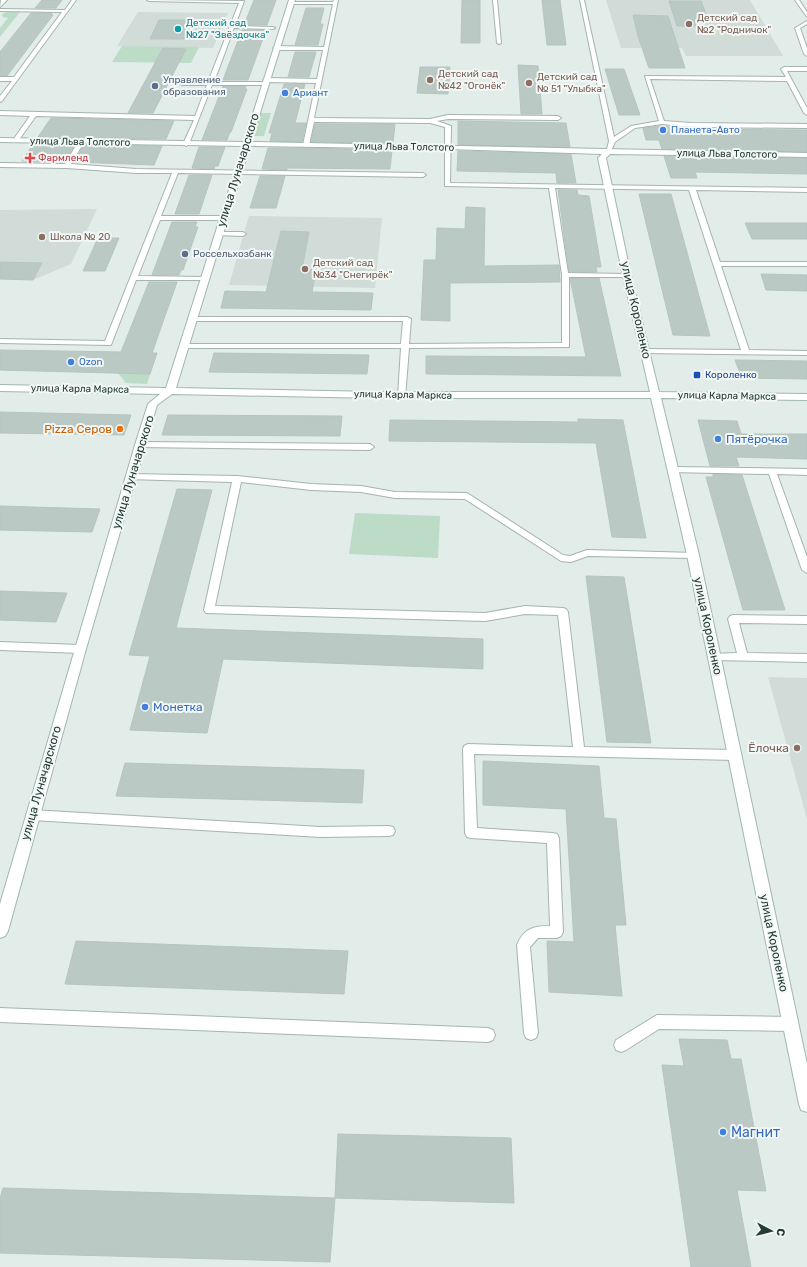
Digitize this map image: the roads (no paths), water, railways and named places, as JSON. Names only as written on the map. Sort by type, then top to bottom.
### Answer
[{"type":"street","points":[[0,5],[4,0]]},
{"type":"street","name":"улица Луначарского","points":[[0,931],[32,815],[140,445],[153,404],[170,391],[291,1]]},
{"type":"street","name":"улица Льва Толстого","points":[[0,140],[186,144],[610,147],[807,155]]},
{"type":"street","name":"улица Короленко","points":[[610,147],[602,158],[627,276],[693,555],[807,1104]]},
{"type":"street","name":"улица Карла Маркса","points":[[0,388],[402,396],[655,395],[807,397]]},
{"type":"lane","points":[[0,100],[74,0]]},
{"type":"lane","points":[[149,0],[242,2],[186,144]]},
{"type":"lane","points":[[495,0],[499,43]]},
{"type":"lane","points":[[582,0],[610,147]]},
{"type":"lane","points":[[797,0],[807,16]]},
{"type":"lane","points":[[291,1],[336,2],[306,145]]},
{"type":"lane","points":[[0,10],[67,11]]},
{"type":"lane","points":[[807,22],[796,28],[807,54]]},
{"type":"lane","points":[[232,27],[273,28]]},
{"type":"lane","points":[[276,48],[325,49]]},
{"type":"lane","points":[[807,69],[784,69],[807,113]]},
{"type":"lane","points":[[662,122],[648,77],[790,79]]},
{"type":"lane","points":[[0,79],[15,79]]},
{"type":"lane","points":[[182,83],[319,81]]},
{"type":"lane","points":[[0,113],[196,118]]},
{"type":"lane","points":[[16,140],[34,114]]},
{"type":"lane","points":[[311,120],[430,121],[448,117],[558,118]]},
{"type":"lane","points":[[430,121],[448,126],[447,186],[807,190]]},
{"type":"lane","points":[[610,147],[633,126],[662,122],[807,126]]},
{"type":"lane","points":[[67,166],[81,142]]},
{"type":"lane","points":[[0,165],[67,166],[136,171],[423,175]]},
{"type":"lane","points":[[0,341],[108,343],[176,171]]},
{"type":"lane","points":[[184,346],[566,345],[565,275],[552,186]]},
{"type":"lane","points":[[692,188],[746,352]]},
{"type":"lane","points":[[157,218],[223,218]]},
{"type":"lane","points":[[218,234],[244,234]]},
{"type":"lane","points":[[717,264],[807,264]]},
{"type":"lane","points":[[565,275],[627,276]]},
{"type":"lane","points":[[133,278],[204,279]]},
{"type":"lane","points":[[192,319],[406,319],[402,396]]},
{"type":"lane","points":[[645,351],[807,353]]},
{"type":"lane","points":[[140,445],[370,447]]},
{"type":"lane","points":[[673,470],[807,472]]},
{"type":"lane","points":[[772,471],[807,570]]},
{"type":"lane","points":[[130,477],[236,479],[311,487],[361,489],[395,495],[467,496],[561,558],[571,559],[587,553],[693,555]]},
{"type":"lane","points":[[236,479],[209,610],[485,617],[524,610],[563,612],[579,752]]},
{"type":"lane","points":[[743,657],[733,619],[807,620]]},
{"type":"lane","points":[[0,646],[80,649]]},
{"type":"lane","points":[[715,657],[807,658]]},
{"type":"lane","points":[[532,1034],[523,945],[535,932],[557,932],[553,838],[471,833],[468,748],[735,755]]},
{"type":"lane","points":[[32,815],[320,832],[389,831]]},
{"type":"lane","points":[[0,1015],[488,1035]]},
{"type":"lane","points":[[622,1046],[657,1022],[791,1024]]},
{"type":"place","name":"Детский сад №2 \"Родничок\"","points":[[689,24]]},
{"type":"place","name":"Детский сад №27 \"Звёздочка\"","points":[[178,29]]},
{"type":"place","name":"Детский сад №42 \"Огонёк\"","points":[[430,80]]},
{"type":"place","name":"Детский сад № 51 \"Улыбка\"","points":[[529,83]]},
{"type":"place","name":"Управление образования","points":[[155,86]]},
{"type":"place","name":"Ариант","points":[[285,93]]},
{"type":"place","name":"Планета-Авто","points":[[663,130]]},
{"type":"place","name":"Фармленд","points":[[30,158]]},
{"type":"place","name":"Школа № 20","points":[[42,237]]},
{"type":"place","name":"Россельхозбанк","points":[[185,254]]},
{"type":"place","name":"Детский сад №34 \"Снегирёк\"","points":[[305,269]]},
{"type":"place","name":"Ozon","points":[[71,362]]},
{"type":"place","name":"Короленко","points":[[697,375]]},
{"type":"place","name":"Pizza Серов","points":[[120,429]]},
{"type":"place","name":"Пятёрочка","points":[[718,439]]},
{"type":"place","name":"Монетка","points":[[145,707]]},
{"type":"place","name":"Ёлочка","points":[[797,748]]},
{"type":"place","name":"Магнит","points":[[723,1132]]}]
